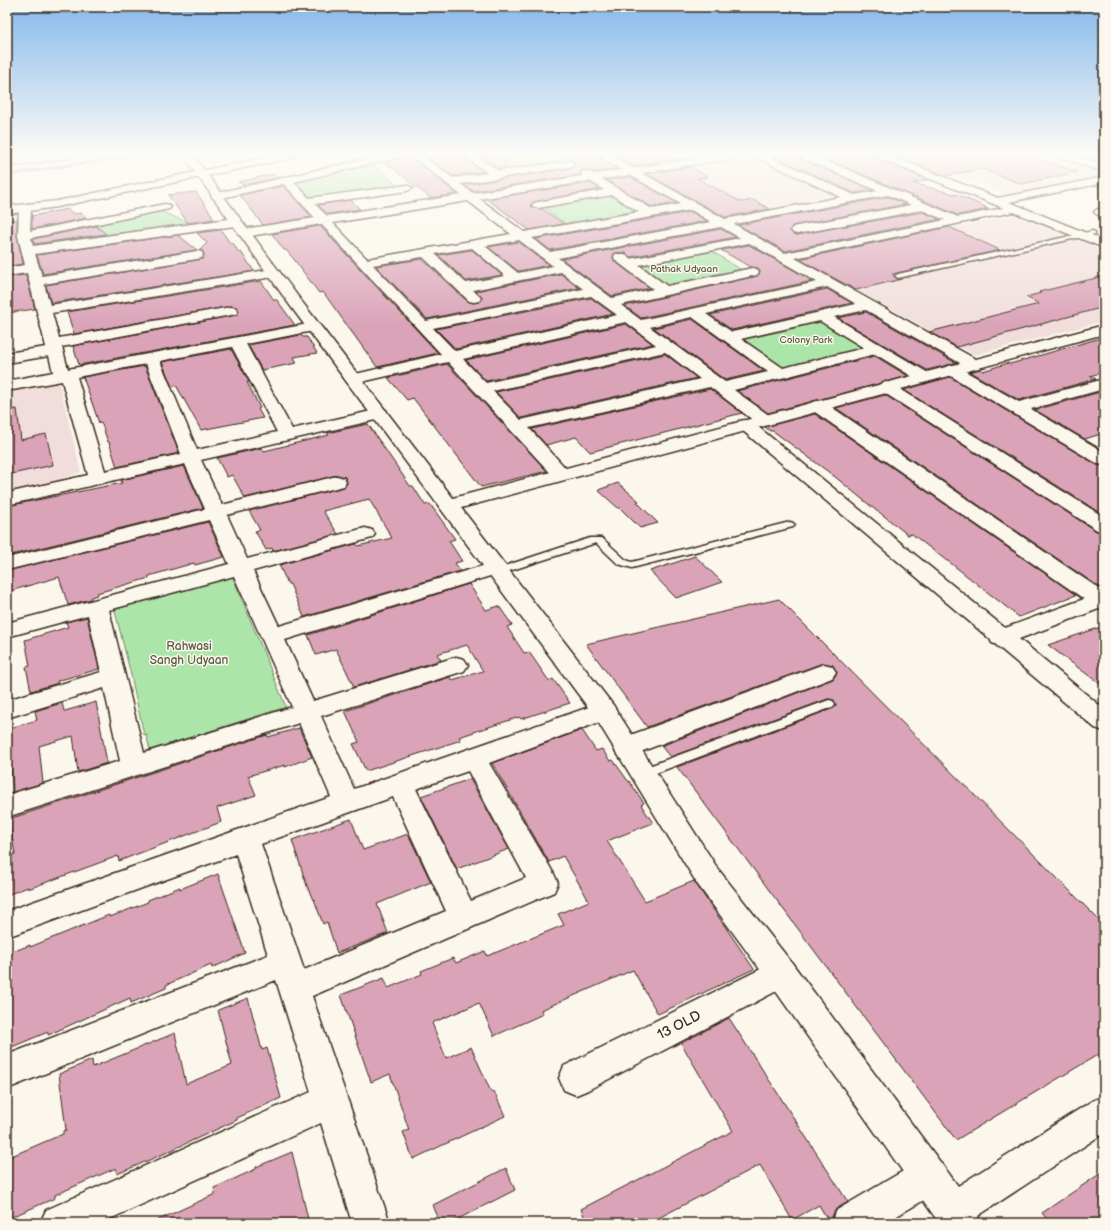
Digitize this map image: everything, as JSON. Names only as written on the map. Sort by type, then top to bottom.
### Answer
[{"type":"street","points":[[25,212],[24,236],[34,275],[54,347],[65,375],[98,478]]},
{"type":"street","points":[[24,236],[135,212]]},
{"type":"street","points":[[229,212],[604,711],[708,878],[781,973],[957,1217],[1104,1113]]},
{"type":"street","points":[[317,212],[562,474]]},
{"type":"street","points":[[28,251],[240,227],[324,220],[372,212]]},
{"type":"street","points":[[490,212],[717,385],[754,423],[1000,638],[1104,722]]},
{"type":"street","points":[[548,212],[569,227]]},
{"type":"street","points":[[364,263],[654,212]]},
{"type":"street","points":[[704,212],[973,364]]},
{"type":"street","points":[[547,256],[780,212]]},
{"type":"street","points":[[797,230],[890,212]]},
{"type":"street","points":[[939,212],[958,221]]},
{"type":"street","points":[[784,257],[958,221],[983,212]]},
{"type":"street","points":[[1029,212],[1087,234],[1104,244]]},
{"type":"street","points":[[767,215],[829,248]]},
{"type":"street","points":[[1087,234],[1104,237]]},
{"type":"street","points":[[629,263],[752,239]]},
{"type":"street","points":[[474,243],[515,277]]},
{"type":"street","points":[[604,246],[629,263],[664,291]]},
{"type":"street","points":[[710,247],[787,292]]},
{"type":"street","points":[[425,252],[489,312]]},
{"type":"street","points":[[7,272],[34,275],[196,255]]},
{"type":"street","points":[[462,288],[563,268]]},
{"type":"street","points":[[44,310],[273,273]]},
{"type":"street","points":[[609,303],[664,291],[762,278]]},
{"type":"street","points":[[353,379],[452,357],[633,321],[695,313],[829,283]]},
{"type":"street","points":[[423,326],[594,291]]},
{"type":"street","points":[[729,337],[869,305]]},
{"type":"street","points":[[7,358],[231,311]]},
{"type":"street","points":[[695,313],[780,373]]},
{"type":"street","points":[[822,316],[924,377]]},
{"type":"street","points":[[7,386],[314,327]]},
{"type":"street","points":[[448,505],[1104,328]]},
{"type":"street","points":[[237,342],[287,435]]},
{"type":"street","points":[[482,389],[668,347]]},
{"type":"street","points":[[517,426],[780,373],[877,349]]},
{"type":"street","points":[[151,358],[191,457],[348,802]]},
{"type":"street","points":[[952,370],[1104,460]]},
{"type":"street","points":[[1017,408],[1104,384]]},
{"type":"street","points":[[886,387],[1104,526]]},
{"type":"street","points":[[818,406],[1102,599]]},
{"type":"street","points":[[7,499],[380,414]]},
{"type":"street","points":[[1084,448],[1104,442]]},
{"type":"street","points":[[7,564],[336,482]]},
{"type":"street","points":[[7,630],[365,534]]},
{"type":"street","points":[[272,636],[498,570]]},
{"type":"street","points":[[1000,638],[1102,599]]},
{"type":"street","points":[[97,606],[134,766]]},
{"type":"street","points":[[7,806],[456,665]]},
{"type":"street","points":[[626,746],[824,672]]},
{"type":"street","points":[[7,709],[113,677]]},
{"type":"street","points":[[7,924],[348,802],[401,785],[473,757],[604,711]]},
{"type":"street","points":[[7,1072],[464,917],[544,883],[473,757]]},
{"type":"street","points":[[401,785],[464,917]]},
{"type":"street","points":[[246,839],[371,1223]]},
{"type":"street","name":"13 OLD","points":[[576,1078],[781,973]]},
{"type":"street","points":[[59,1223],[331,1102]]},
{"type":"street","points":[[850,1223],[928,1177]]},
{"type":"lane","points":[[898,276],[1087,234]]},
{"type":"lane","points":[[498,570],[590,541],[598,540],[622,562],[632,565],[790,525]]},
{"type":"lane","points":[[643,773],[829,704]]},
{"type":"shaded area","points":[[715,212],[754,212],[725,218]]},
{"type":"shaded area","points":[[1014,215],[1104,251],[1104,321],[975,355],[800,259]]},
{"type":"shaded area","points":[[59,382],[81,472],[57,481],[7,492],[7,391]]},
{"type":"green space","points":[[141,212],[164,212],[193,225],[30,246],[28,238]]},
{"type":"green space","points":[[550,212],[628,212],[566,224]]},
{"type":"green space","name":"Pathak Udyaan","points":[[710,250],[745,272],[668,287],[635,264]]},
{"type":"green space","name":"Colony Park","points":[[815,314],[868,347],[777,370],[738,338]]},
{"type":"green space","name":"Rahwasi Sangh Udyaan","points":[[232,575],[286,707],[150,750],[146,734],[144,735],[114,607]]},
{"type":"building","points":[[50,212],[72,212],[74,214],[81,213],[87,218],[32,229],[32,216]]},
{"type":"building","points":[[180,212],[210,212],[214,219],[188,223]]},
{"type":"building","points":[[253,212],[308,212],[312,217],[263,225]]},
{"type":"building","points":[[505,212],[547,212],[564,224],[529,230]]},
{"type":"building","points":[[689,212],[692,212],[707,221],[550,250],[536,239]]},
{"type":"building","points":[[717,212],[751,212],[725,217]]},
{"type":"building","points":[[806,212],[862,212],[792,226],[790,231],[797,235],[920,212],[940,219],[785,251],[738,225]]},
{"type":"building","points":[[952,212],[971,212],[958,215]]},
{"type":"building","points":[[17,219],[17,236],[23,264],[7,266],[7,221]]},
{"type":"building","points":[[96,226],[106,234],[34,244],[33,239]]},
{"type":"building","points":[[320,226],[438,353],[377,367],[323,292],[319,293],[293,258],[286,250],[284,250],[272,234]]},
{"type":"building","points":[[949,227],[1000,250],[892,274],[897,279],[902,279],[856,290],[799,259]]},
{"type":"building","points":[[721,229],[736,237],[630,257],[625,252],[614,253],[614,261],[650,288],[612,296],[562,259]]},
{"type":"building","points":[[221,230],[230,243],[233,243],[239,253],[241,252],[254,271],[51,303],[46,285],[202,259],[204,255],[200,250],[207,243],[197,233]]},
{"type":"building","points":[[178,235],[197,250],[43,274],[37,255]]},
{"type":"building","points":[[519,242],[549,265],[518,271],[488,247]]},
{"type":"building","points":[[749,245],[813,281],[641,318],[625,306],[757,276],[760,273],[758,268],[750,267],[721,250]]},
{"type":"building","points":[[472,250],[502,275],[466,281],[438,255]]},
{"type":"building","points":[[422,259],[468,302],[479,302],[482,298],[476,291],[561,274],[579,288],[427,319],[376,266]]},
{"type":"building","points":[[26,275],[35,309],[7,313],[7,286],[11,285],[8,277]]},
{"type":"building","points":[[1104,276],[1104,307],[957,347],[929,332],[1039,304],[1026,297],[1041,293],[1039,292]]},
{"type":"building","points":[[261,281],[274,300],[277,300],[295,325],[79,365],[73,346],[236,315],[239,310],[236,307],[231,306],[74,334],[67,312]]},
{"type":"building","points":[[827,289],[852,303],[732,330],[710,315]]},
{"type":"building","points":[[591,298],[613,314],[456,349],[436,329]]},
{"type":"building","points":[[866,312],[956,363],[927,370],[838,318]]},
{"type":"building","points":[[692,319],[764,371],[725,380],[654,328]]},
{"type":"building","points":[[626,324],[653,344],[486,381],[466,360]]},
{"type":"building","points":[[301,335],[303,337],[307,337],[317,353],[294,357],[297,363],[262,370],[248,345]]},
{"type":"building","points":[[1104,337],[1104,372],[1090,376],[1096,379],[1019,400],[970,372],[980,369],[983,371],[1008,363],[1010,364]]},
{"type":"building","points":[[231,349],[249,382],[247,382],[260,408],[258,409],[263,418],[201,430],[176,385],[172,387],[162,362]]},
{"type":"building","points":[[665,354],[697,378],[521,418],[496,392]]},
{"type":"building","points":[[875,356],[908,376],[768,413],[737,391]]},
{"type":"building","points":[[447,364],[547,471],[481,487],[413,398],[407,400],[388,378]]},
{"type":"building","points":[[145,366],[179,453],[117,467],[109,442],[101,422],[99,423],[83,377]]},
{"type":"building","points":[[950,377],[1097,465],[1104,466],[1104,515],[904,390]]},
{"type":"building","points":[[710,389],[742,413],[590,452],[576,437],[546,445],[532,429]]},
{"type":"building","points":[[1104,391],[1104,433],[1085,439],[1035,410]]},
{"type":"building","points":[[885,395],[1096,531],[1104,533],[1104,585],[1099,587],[836,408]]},
{"type":"building","points":[[17,409],[21,440],[46,434],[53,465],[7,475],[7,410]]},
{"type":"building","points":[[815,414],[1076,595],[1019,617],[912,534],[908,535],[834,476],[773,431],[770,431],[765,427]]},
{"type":"building","points":[[368,424],[410,486],[413,486],[425,505],[430,504],[455,539],[449,541],[462,561],[455,563],[460,571],[304,617],[290,584],[288,584],[279,565],[356,544],[358,546],[392,538],[369,499],[323,511],[338,534],[273,551],[272,548],[266,550],[255,531],[260,530],[249,511],[344,487],[347,483],[345,477],[337,475],[245,498],[232,475],[227,477],[217,458],[262,448],[264,451],[329,435],[327,433]]},
{"type":"building","points":[[184,466],[203,508],[7,556],[7,506],[122,483],[121,480]]},
{"type":"building","points":[[618,483],[639,501],[637,502],[658,523],[640,528],[620,508],[618,508],[598,490]]},
{"type":"building","points":[[208,522],[224,557],[195,565],[194,563],[149,576],[149,578],[97,593],[97,595],[91,597],[91,599],[68,605],[59,577],[10,591],[7,571]]},
{"type":"building","points":[[695,556],[722,582],[676,598],[650,571]]},
{"type":"building","points":[[469,584],[486,610],[499,606],[512,625],[507,627],[524,653],[529,652],[549,681],[553,679],[570,703],[521,719],[519,717],[459,737],[461,740],[366,771],[353,744],[359,742],[345,711],[450,677],[452,680],[483,671],[467,645],[437,654],[441,660],[354,687],[336,649],[316,655],[308,635]]},
{"type":"building","points":[[779,599],[1104,925],[1104,1051],[956,1140],[677,767],[834,708],[836,705],[834,700],[828,699],[670,757],[661,746],[833,679],[837,673],[833,665],[823,663],[647,727],[586,644]]},
{"type":"building","points":[[87,617],[99,669],[57,681],[58,683],[31,691],[26,667],[30,666],[25,640],[68,627],[66,622]]},
{"type":"building","points":[[1104,626],[1104,687],[1048,645]]},
{"type":"building","points":[[96,702],[107,763],[78,772],[73,736],[39,746],[43,783],[13,792],[10,757],[7,757],[7,729],[37,720],[35,711],[62,703],[65,711]]},
{"type":"building","points":[[299,728],[312,757],[285,767],[285,765],[248,776],[256,795],[217,808],[221,822],[119,861],[118,856],[28,889],[28,887],[7,895],[7,857],[15,854],[9,819],[267,735],[268,737]]},
{"type":"building","points":[[582,730],[596,751],[602,749],[610,761],[613,760],[644,803],[641,805],[653,823],[607,841],[645,901],[694,881],[754,969],[658,1014],[633,970],[541,1010],[543,1014],[494,1036],[479,1003],[432,1023],[446,1058],[471,1047],[491,1092],[494,1091],[505,1116],[413,1159],[403,1132],[409,1130],[390,1074],[371,1082],[341,995],[384,978],[388,988],[422,974],[421,971],[453,958],[456,963],[485,951],[487,956],[564,925],[558,914],[589,901],[563,856],[549,862],[492,763]]},
{"type":"building","points":[[470,779],[509,849],[457,869],[421,796]]},
{"type":"building","points":[[351,819],[363,850],[408,834],[431,882],[377,904],[388,933],[337,953],[327,922],[323,924],[314,899],[313,900],[307,886],[292,840]]},
{"type":"building","points":[[218,874],[245,953],[212,968],[211,965],[166,985],[166,988],[131,1003],[130,998],[48,1035],[48,1032],[7,1049],[7,954],[30,945],[30,947],[109,915],[110,917],[180,887],[180,889]]},
{"type":"building","points":[[248,998],[262,1050],[267,1048],[281,1098],[161,1155],[117,1174],[116,1168],[55,1195],[55,1198],[7,1219],[7,1158],[63,1134],[63,1131],[66,1130],[59,1074],[92,1060],[93,1067],[175,1033],[186,1084],[232,1065],[218,1010]]},
{"type":"building","points":[[729,1018],[848,1202],[836,1209],[829,1222],[819,1205],[792,1220],[760,1165],[649,1223],[587,1223],[581,1209],[733,1131],[681,1043]]},
{"type":"building","points":[[292,1152],[308,1219],[298,1223],[152,1223],[215,1194],[214,1188],[256,1169],[256,1167]]},
{"type":"building","points":[[506,1168],[515,1190],[450,1223],[440,1223],[433,1205]]},
{"type":"building","points":[[1104,1171],[1104,1223],[1050,1223],[1042,1213]]}]
